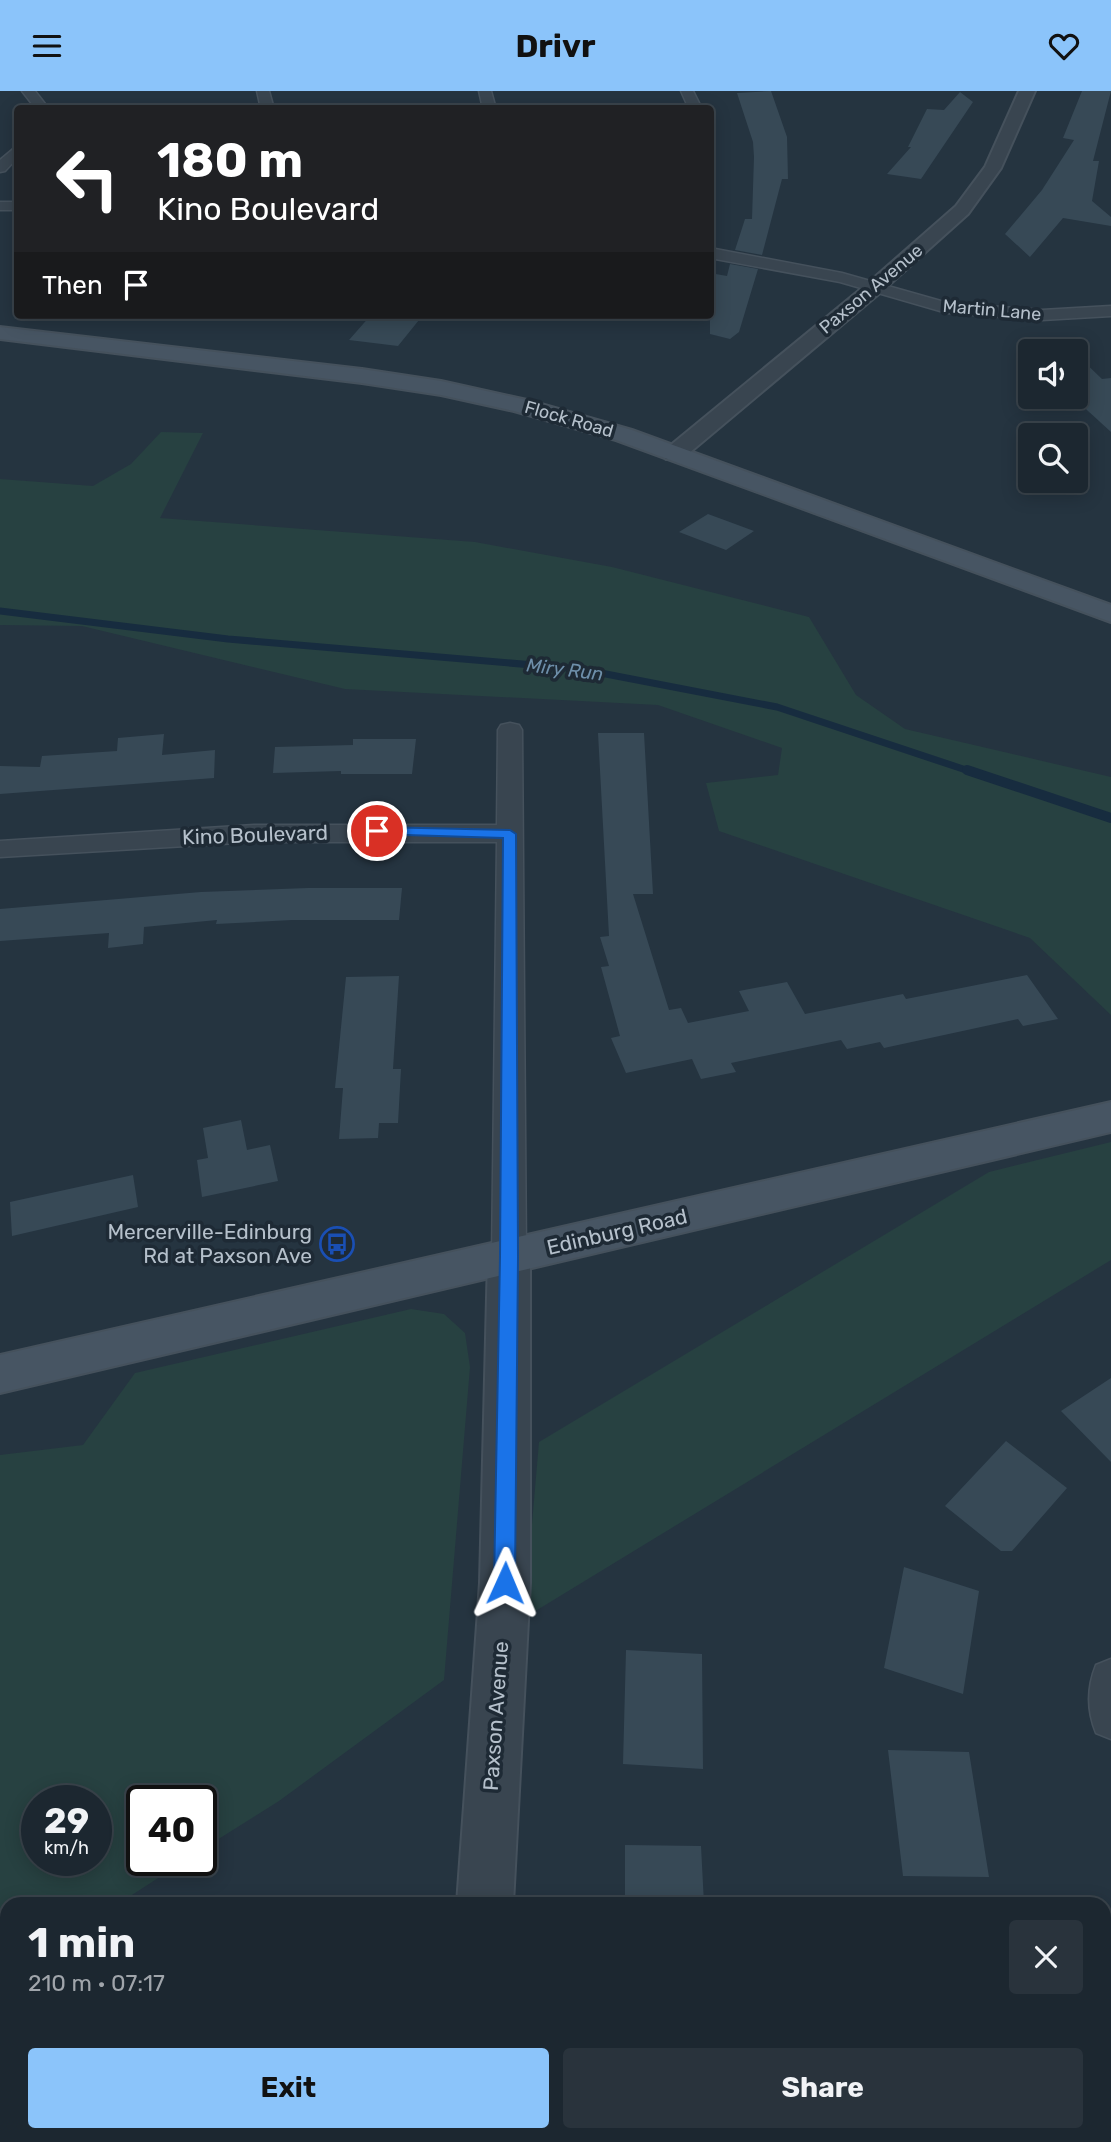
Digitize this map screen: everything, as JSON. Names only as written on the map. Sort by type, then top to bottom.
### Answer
[{"type":"main road","name":"Flock Road","points":[[0,333],[423,385],[566,417],[1111,614]]},
{"type":"main road","name":"Edinburg Road","points":[[0,1374],[1111,1117]]},
{"type":"street","points":[[28,91],[41,105]]},
{"type":"street","name":"Paxson Avenue","points":[[674,454],[939,232],[980,189],[993,168],[1027,91]]},
{"type":"street","points":[[0,168],[14,153]]},
{"type":"street","name":"Martin Lane","points":[[714,254],[842,278],[926,303],[978,312],[1042,315],[1111,311]]},
{"type":"street","points":[[1086,314],[1103,328]]},
{"type":"street","name":"Paxson Avenue","points":[[485,1897],[505,1583],[510,730]]},
{"type":"street","name":"Kino Boulevard","points":[[0,849],[52,848],[295,831],[510,834]]},
{"type":"street","points":[[1111,1681],[1111,1718]]},
{"type":"green space","points":[[161,432],[203,433],[160,518],[475,542],[612,567],[809,617],[856,695],[905,729],[1111,777],[1111,1015],[1030,938],[719,831],[706,783],[778,775],[782,748],[658,705],[345,689],[82,626],[0,625],[0,479],[93,486],[131,464]]},
{"type":"green space","points":[[1111,1142],[1111,1260],[524,1618],[539,1442],[989,1172]]},
{"type":"green space","points":[[411,1309],[444,1314],[465,1333],[470,1367],[444,1680],[279,1801],[217,1840],[217,1785],[126,1785],[126,1876],[161,1876],[129,1897],[0,1897],[0,1455],[83,1445],[135,1373]]},
{"type":"building","points":[[771,91],[787,137],[788,179],[782,179],[762,255],[735,250],[745,219],[752,219],[754,157],[753,142],[737,93]]},
{"type":"building","points":[[1082,91],[1111,91],[1093,161],[1099,161],[1092,201],[1111,217],[1111,226],[1063,218],[1030,257],[1005,234],[1042,190],[1074,140],[1063,138]]},
{"type":"building","points":[[960,92],[973,102],[921,179],[887,174],[911,147],[908,147],[927,109],[944,110]]},
{"type":"building","points":[[730,264],[758,269],[739,332],[730,339],[710,334],[710,319],[714,319],[714,274],[727,276]]},
{"type":"building","points":[[367,319],[419,320],[398,346],[349,340]]},
{"type":"building","points":[[1088,366],[1102,379],[1111,378],[1111,432],[1086,409],[1088,409]]},
{"type":"building","points":[[708,514],[754,531],[726,550],[679,532]]},
{"type":"building","points":[[598,733],[644,733],[653,894],[633,894],[669,1010],[681,1008],[688,1023],[749,1011],[739,991],[787,982],[805,1014],[903,994],[906,999],[1027,975],[1058,1019],[1023,1026],[1018,1019],[884,1048],[880,1042],[847,1049],[841,1040],[731,1063],[736,1072],[701,1079],[692,1059],[626,1073],[611,1038],[620,1036],[601,967],[609,966],[600,937],[609,936]]},
{"type":"building","points":[[164,734],[162,755],[215,750],[214,778],[0,794],[0,766],[40,767],[42,756],[117,751],[118,738]]},
{"type":"building","points":[[353,739],[416,739],[412,774],[341,774],[341,771],[273,773],[275,747],[353,745]]},
{"type":"building","points":[[402,888],[399,920],[292,920],[216,924],[217,920],[144,927],[143,944],[108,948],[109,933],[0,941],[0,909],[201,892]]},
{"type":"building","points":[[399,976],[393,1069],[401,1069],[398,1123],[379,1123],[378,1138],[339,1139],[343,1088],[335,1088],[346,977]]},
{"type":"building","points":[[241,1120],[247,1150],[270,1145],[278,1181],[202,1197],[197,1160],[208,1158],[203,1128]]},
{"type":"building","points":[[133,1175],[138,1207],[12,1236],[10,1202]]},
{"type":"building","points":[[1111,1378],[1111,1462],[1061,1411]]},
{"type":"building","points":[[1006,1441],[1067,1488],[1012,1551],[1001,1551],[945,1506]]},
{"type":"building","points":[[904,1567],[979,1591],[963,1694],[884,1668]]},
{"type":"building","points":[[626,1650],[702,1654],[703,1769],[623,1764]]},
{"type":"building","points":[[888,1750],[969,1752],[989,1877],[903,1876]]},
{"type":"building","points":[[625,1845],[701,1846],[704,1897],[625,1897]]},
{"type":"waterway","name":"Miry Run","points":[[0,611],[228,639],[580,669],[777,707],[972,772]]},
{"type":"waterway","name":"Miry Run","points":[[967,770],[1111,818]]},
{"type":"place","name":"Mercerville-Edinburg Rd at Paxson Ave","points":[[337,1244]]},
{"type":"route","points":[[377,831],[510,834],[505,1583]]}]
